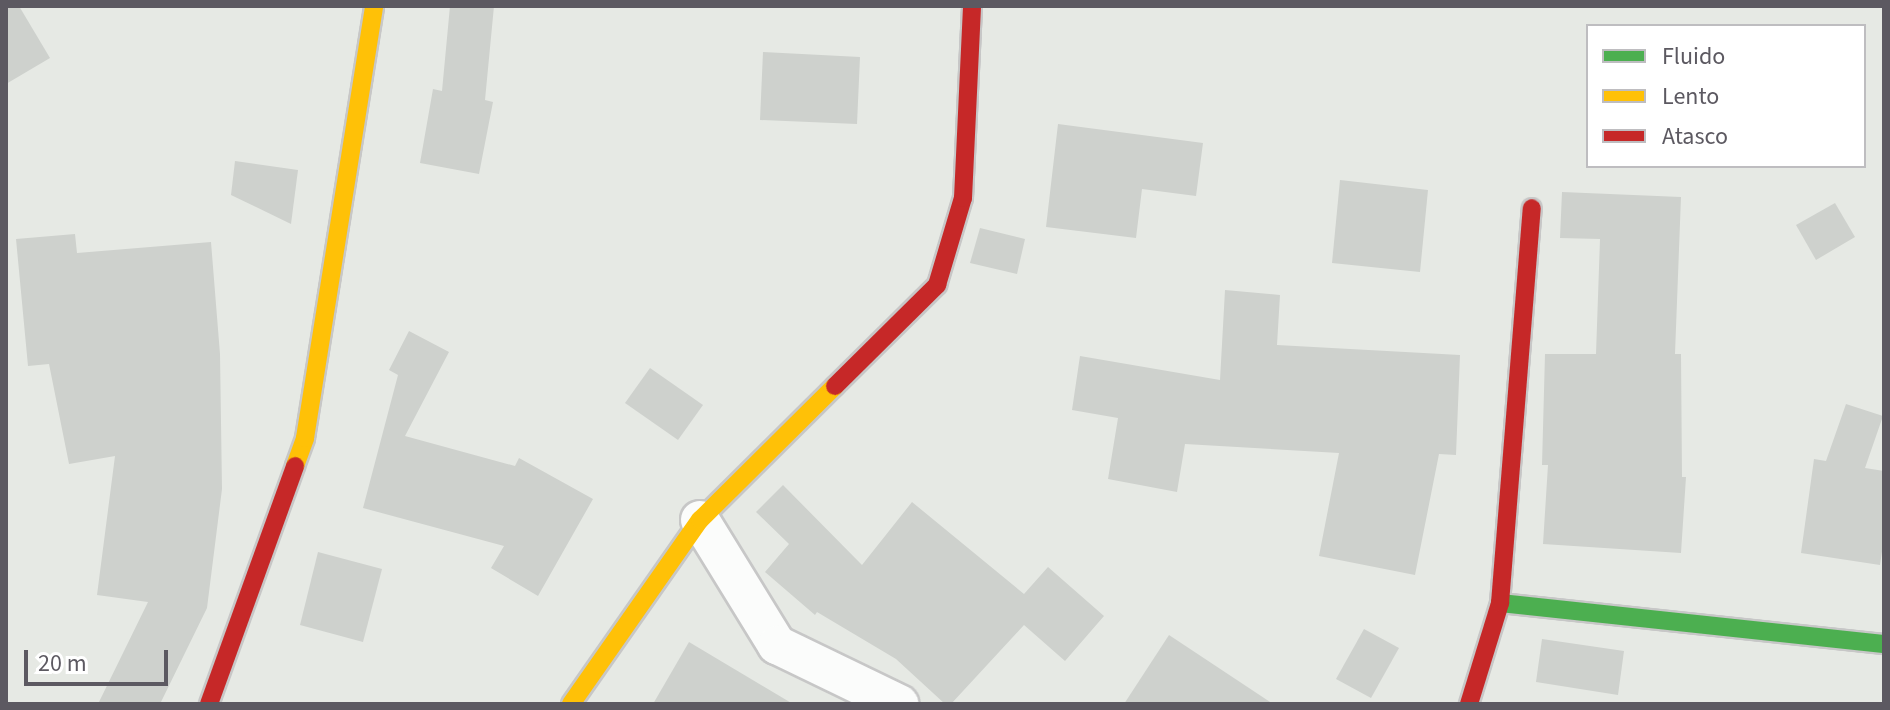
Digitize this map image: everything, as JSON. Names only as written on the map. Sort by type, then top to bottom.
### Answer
[{"type":"street","points":[[209,704],[305,438],[374,6]]},
{"type":"street","points":[[571,704],[700,520],[937,285],[963,198],[972,6]]},
{"type":"street","points":[[1469,704],[1500,603],[1532,208]]},
{"type":"street","points":[[700,520],[777,645],[899,704]]},
{"type":"street","points":[[1500,603],[1884,644]]},
{"type":"building","points":[[6,6],[19,6],[50,58],[6,84]]},
{"type":"building","points":[[450,6],[494,6],[485,100],[493,102],[479,174],[420,163],[433,89],[442,91]]},
{"type":"building","points":[[763,52],[860,57],[857,124],[760,120]]},
{"type":"building","points":[[1058,124],[1203,143],[1196,196],[1142,189],[1136,238],[1046,227]]},
{"type":"building","points":[[235,161],[298,170],[291,224],[231,195]]},
{"type":"building","points":[[1340,180],[1428,190],[1420,272],[1332,263]]},
{"type":"building","points":[[1562,192],[1681,197],[1675,354],[1681,354],[1682,477],[1686,477],[1681,553],[1543,544],[1548,465],[1542,465],[1545,354],[1596,354],[1600,239],[1560,238]]},
{"type":"building","points":[[1835,203],[1855,237],[1816,260],[1796,225]]},
{"type":"building","points":[[980,228],[1025,239],[1017,274],[970,263]]},
{"type":"building","points":[[75,234],[77,253],[211,242],[220,354],[222,489],[207,608],[160,704],[98,704],[148,602],[97,595],[115,456],[69,464],[49,364],[28,366],[16,239]]},
{"type":"building","points":[[1225,290],[1280,295],[1277,345],[1460,355],[1456,455],[1439,454],[1415,575],[1319,556],[1339,453],[1185,444],[1177,492],[1108,479],[1118,418],[1072,410],[1080,356],[1220,380]]},
{"type":"building","points":[[409,331],[449,352],[405,436],[515,466],[519,458],[593,499],[538,596],[491,568],[504,546],[363,508],[398,375],[389,370]]},
{"type":"building","points":[[650,368],[703,405],[678,440],[625,403]]},
{"type":"building","points":[[1846,404],[1883,416],[1865,468],[1884,471],[1884,538],[1880,565],[1801,553],[1814,459],[1826,461]]},
{"type":"building","points":[[783,485],[862,565],[912,502],[1024,594],[1048,567],[1104,616],[1065,661],[1024,625],[951,704],[945,704],[896,659],[817,612],[815,615],[765,572],[789,544],[756,512]]},
{"type":"building","points":[[318,552],[382,569],[363,642],[300,625]]},
{"type":"building","points":[[1364,629],[1399,648],[1371,698],[1336,679]]},
{"type":"building","points":[[1169,635],[1273,704],[1124,704]]},
{"type":"building","points":[[1542,639],[1624,651],[1618,695],[1536,682]]},
{"type":"building","points":[[689,642],[793,704],[653,704]]},
{"type":"traffic: fast","points":[[1500,603],[1884,644]]},
{"type":"traffic: slow","points":[[295,466],[305,438],[374,6]]},
{"type":"traffic: slow","points":[[571,704],[700,520],[835,386]]},
{"type":"traffic: jam","points":[[835,386],[937,285],[963,198],[972,6]]},
{"type":"traffic: jam","points":[[1469,704],[1500,603],[1532,208]]},
{"type":"traffic: jam","points":[[209,704],[295,466]]}]
